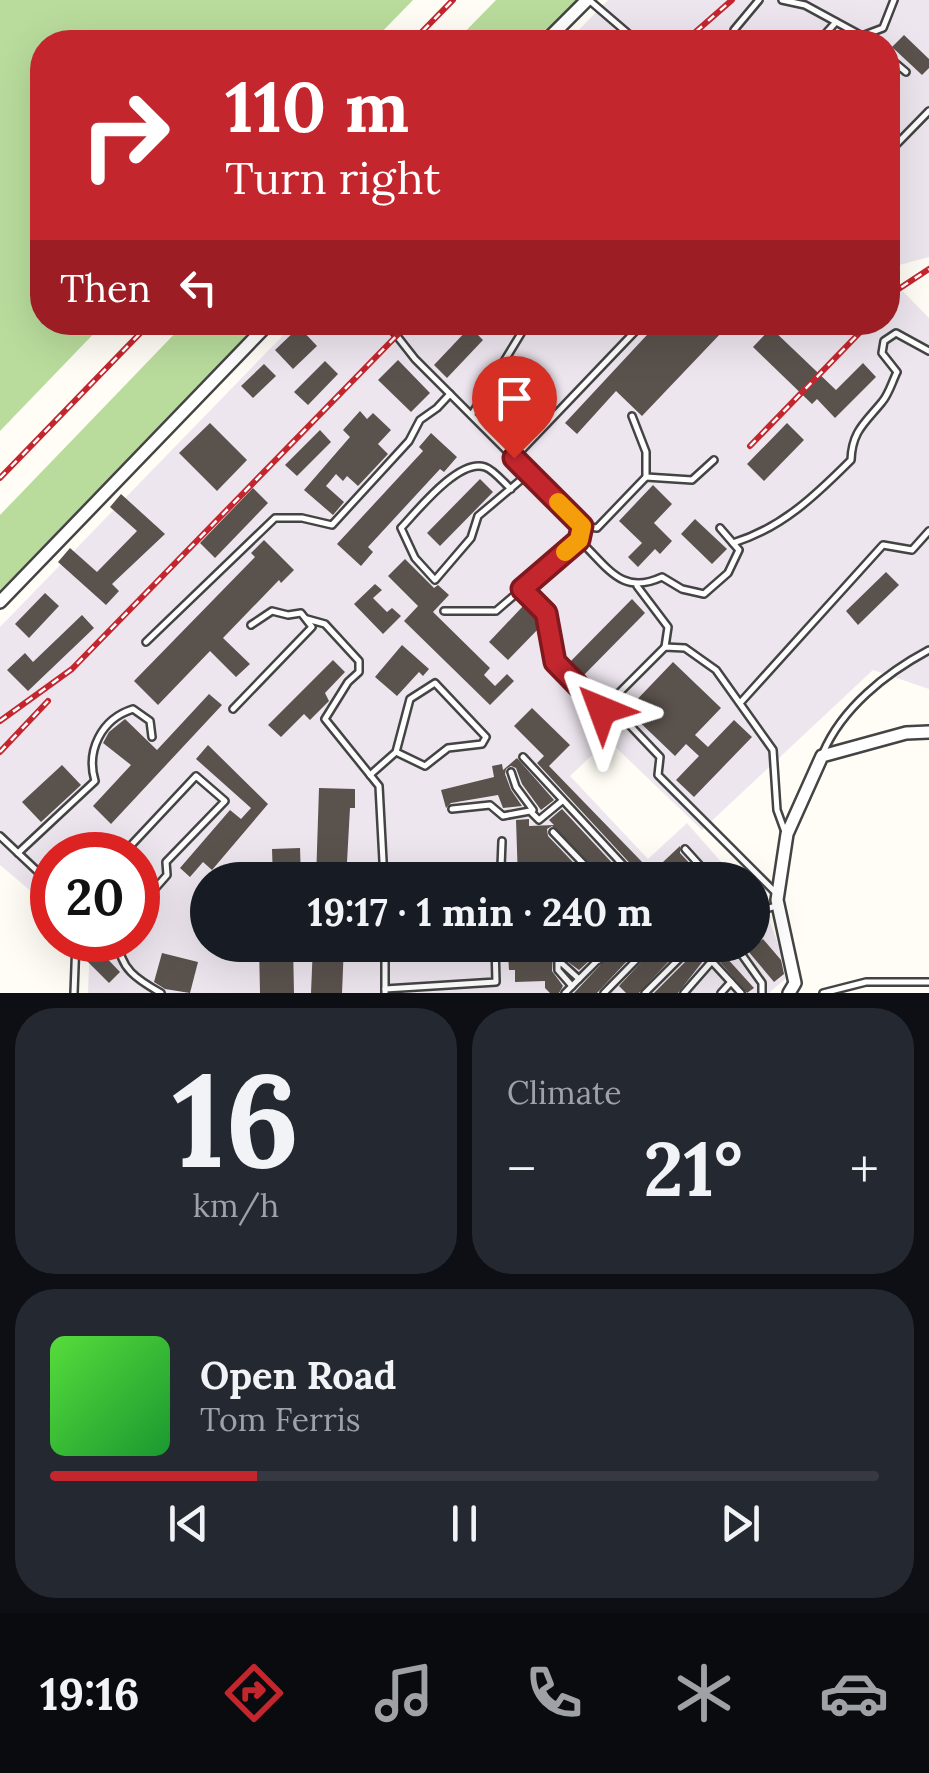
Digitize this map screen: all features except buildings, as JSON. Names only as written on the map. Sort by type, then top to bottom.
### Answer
[{"type":"street","points":[[558,30],[588,0]]},
{"type":"street","points":[[0,602],[257,335]]},
{"type":"street","points":[[789,993],[795,983],[778,900],[786,834],[822,756],[906,733],[929,732]]},
{"type":"lane","points":[[588,0],[624,30]]},
{"type":"lane","points":[[734,30],[759,0]]},
{"type":"lane","points":[[782,0],[805,6],[851,30]]},
{"type":"lane","points":[[878,30],[883,28],[894,0]]},
{"type":"lane","points":[[829,30],[836,22]]},
{"type":"lane","points":[[900,67],[906,72]]},
{"type":"lane","points":[[900,140],[929,111]]},
{"type":"lane","points":[[900,334],[929,351]]},
{"type":"lane","points":[[396,335],[415,359],[582,526],[597,528],[646,477],[646,452],[632,416]]},
{"type":"lane","points":[[471,415],[520,335]]},
{"type":"lane","points":[[514,458],[632,335]]},
{"type":"lane","points":[[733,543],[757,536],[792,514],[851,460],[852,440],[859,426],[885,399],[897,372],[882,354],[884,341],[892,335]]},
{"type":"lane","points":[[146,642],[275,518],[332,524],[408,441],[420,420],[450,394]]},
{"type":"lane","points":[[646,477],[692,480],[714,460]]},
{"type":"lane","points":[[511,488],[486,468],[468,467],[446,482],[401,528],[415,558],[435,580],[471,538],[478,516],[529,473]]},
{"type":"lane","points":[[444,611],[496,612],[579,540],[582,526]]},
{"type":"lane","points":[[579,540],[627,584],[637,586],[662,578],[682,589],[704,594],[728,573],[740,550],[720,528]]},
{"type":"lane","points":[[741,702],[883,545],[912,550],[929,531]]},
{"type":"lane","points":[[589,723],[665,647],[668,626],[637,586]]},
{"type":"lane","points":[[522,589],[546,613],[555,662],[602,710],[623,718],[660,757],[658,775],[778,900],[770,904]]},
{"type":"lane","points":[[233,708],[312,627],[301,613],[272,612],[251,625]]},
{"type":"lane","points":[[306,619],[325,624],[359,661],[359,672],[348,682],[325,719],[379,786],[384,862]]},
{"type":"lane","points":[[665,647],[685,648],[716,670],[773,750],[777,810],[786,834]]},
{"type":"lane","points":[[822,756],[832,730],[882,680],[929,650]]},
{"type":"lane","points":[[370,775],[396,752],[410,699],[435,683],[486,737],[482,744],[448,748],[426,766],[396,752]]},
{"type":"lane","points":[[18,853],[95,782],[90,764],[93,743],[121,712],[133,708],[150,721],[152,737]]},
{"type":"lane","points":[[524,757],[619,862]]},
{"type":"lane","points":[[511,772],[536,817]]},
{"type":"lane","points":[[144,832],[196,776],[225,801],[166,862],[166,874],[160,881]]},
{"type":"lane","points":[[452,809],[490,805],[502,816],[530,811],[540,820],[562,801]]},
{"type":"lane","points":[[552,832],[581,862]]},
{"type":"lane","points":[[0,836],[30,864]]},
{"type":"lane","points":[[501,862],[502,841]]},
{"type":"lane","points":[[685,849],[697,862]]},
{"type":"lane","points":[[572,986],[558,970],[558,960],[579,979]]},
{"type":"lane","points":[[74,993],[75,962]]},
{"type":"lane","points":[[122,962],[135,979],[160,993]]},
{"type":"lane","points":[[384,962],[385,991],[496,982],[495,962]]},
{"type":"lane","points":[[565,993],[596,962]]},
{"type":"lane","points":[[604,993],[634,962]]},
{"type":"lane","points":[[645,993],[677,962]]},
{"type":"lane","points":[[684,993],[711,962]]},
{"type":"lane","points":[[713,962],[741,993]]},
{"type":"lane","points":[[749,962],[762,983],[762,993]]},
{"type":"lane","points":[[721,993],[731,982]]},
{"type":"lane","points":[[823,993],[866,982],[929,982]]},
{"type":"shaded area","points":[[608,0],[929,0],[929,257],[900,265],[900,30],[579,30]]},
{"type":"shaded area","points":[[900,288],[929,318],[929,689],[873,670],[702,830],[608,740],[570,776],[648,859],[687,823],[721,862],[190,862],[190,962],[770,962],[770,922],[790,975],[769,993],[88,993],[89,962],[160,962],[160,832],[30,832],[30,890],[0,865],[0,627],[283,335],[900,335]]},
{"type":"green space","points":[[0,0],[413,0],[384,30],[30,30],[30,335],[92,335],[0,431]]},
{"type":"green space","points":[[496,0],[577,0],[548,30],[467,30]]},
{"type":"green space","points":[[173,335],[253,335],[0,597],[0,515]]},
{"type":"railway","points":[[424,30],[453,0]]},
{"type":"railway","points":[[698,30],[732,0]]},
{"type":"railway","points":[[900,288],[929,269]]},
{"type":"railway","points":[[0,478],[138,335]]},
{"type":"railway","points":[[0,721],[72,669],[397,335]]},
{"type":"railway","points":[[750,446],[857,335]]},
{"type":"railway","points":[[0,752],[48,701]]},
{"type":"slow traffic","points":[[558,502],[582,526],[579,540],[565,552]]},
{"type":"route","points":[[514,458],[582,526],[579,540],[522,589],[546,613],[555,662],[602,710]]}]
